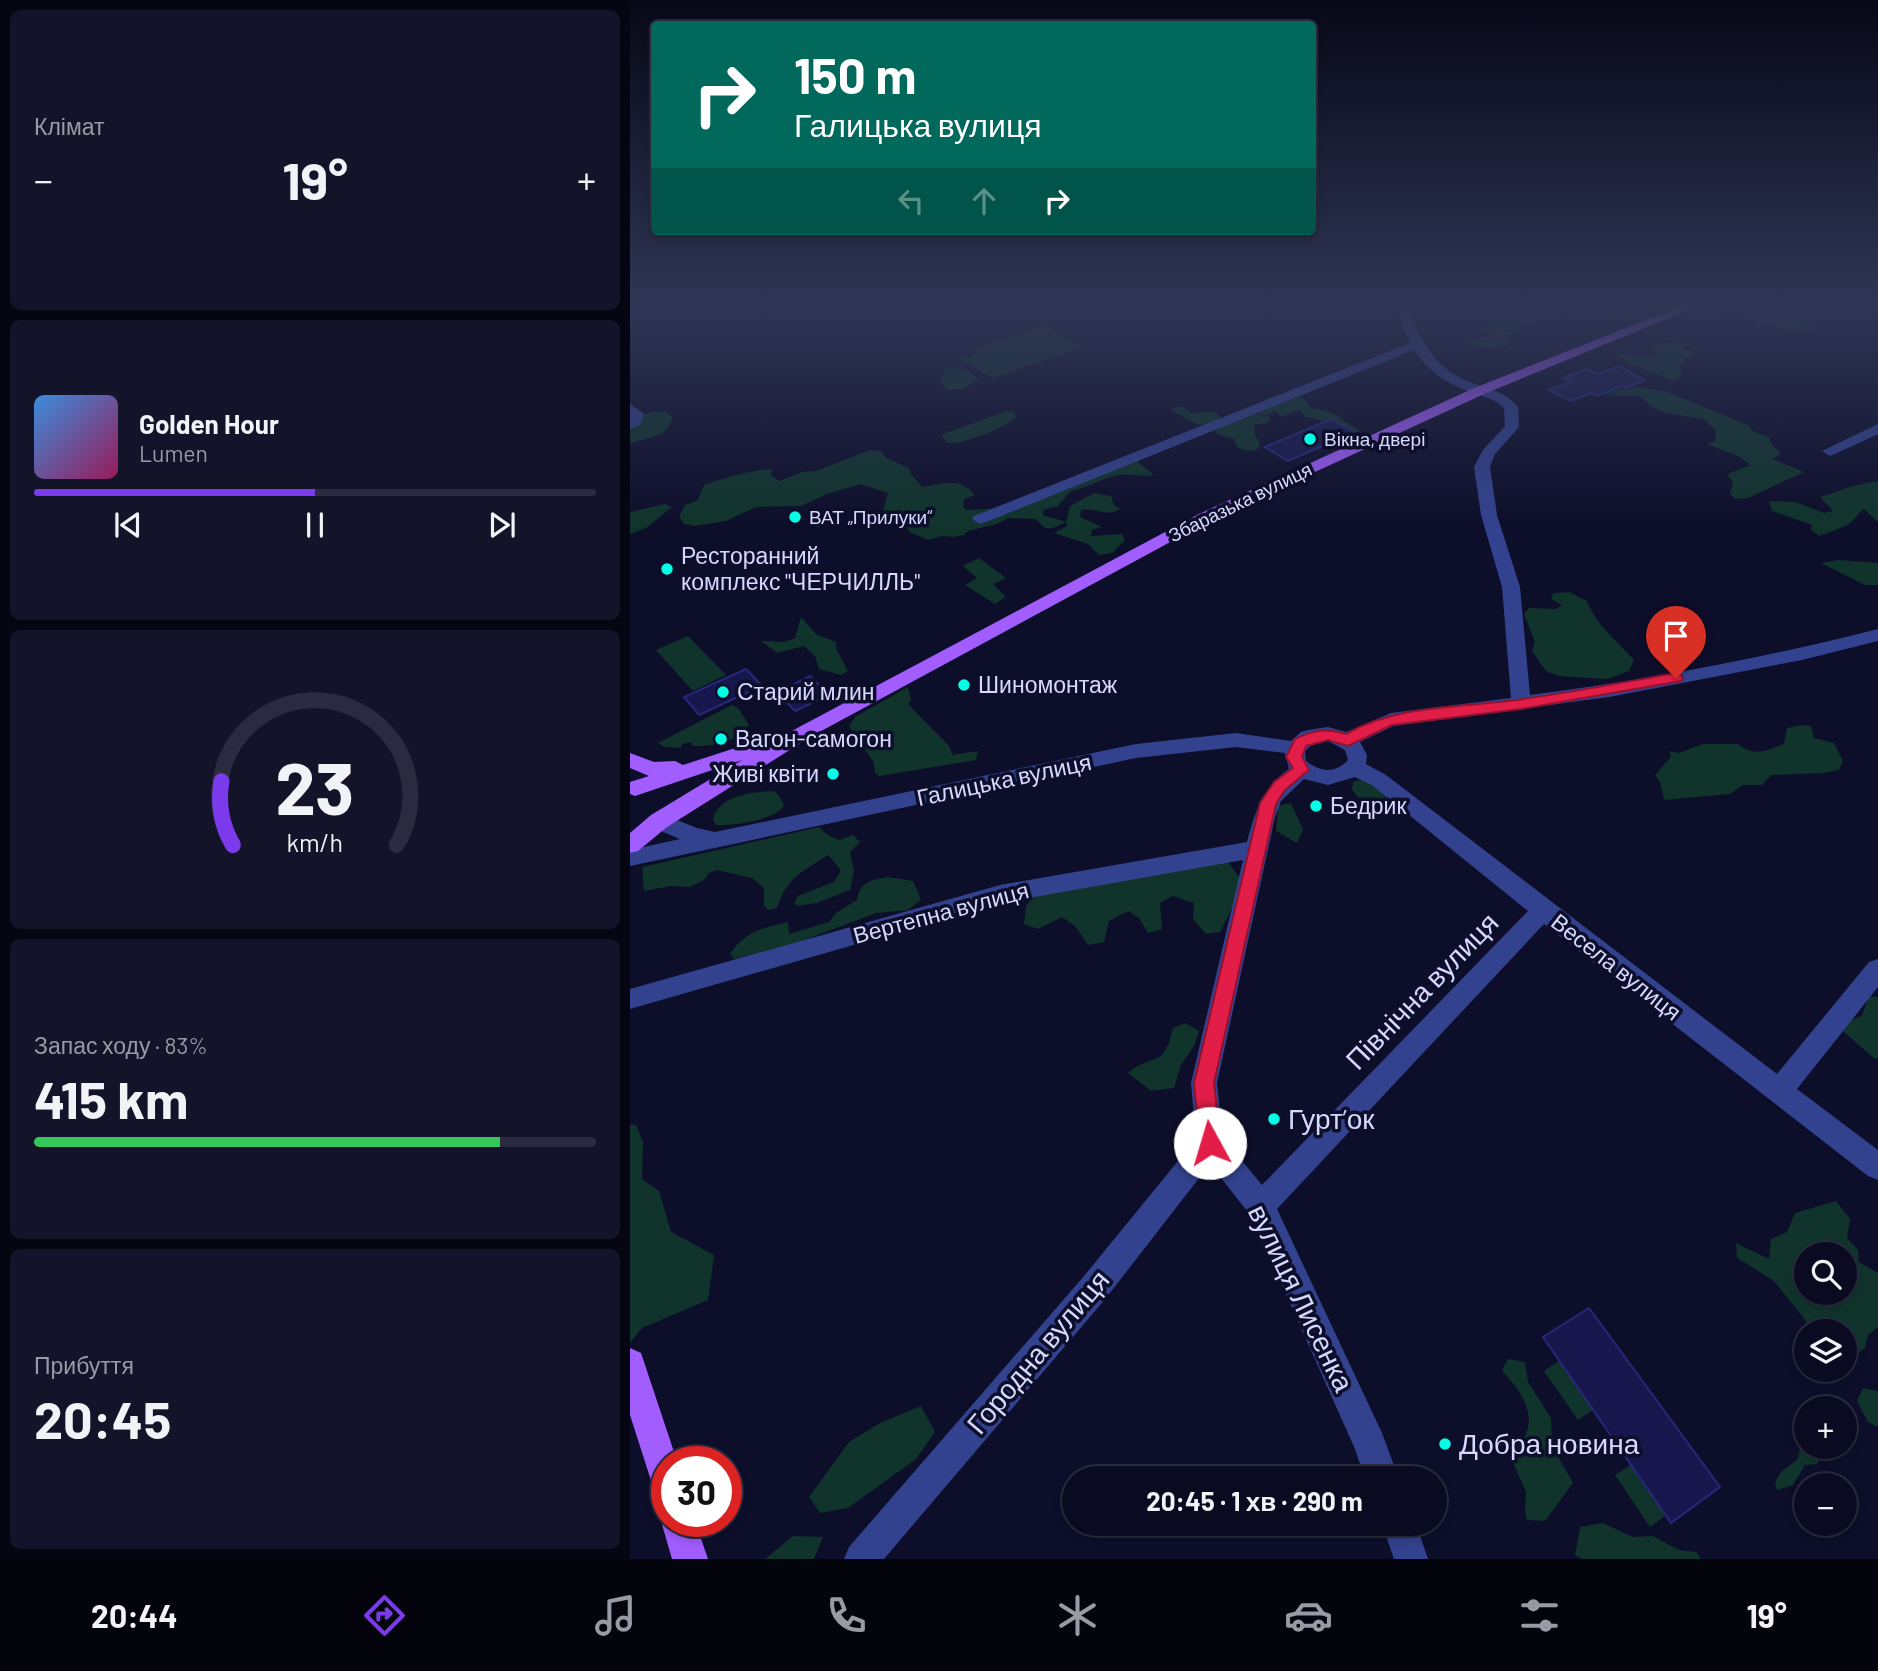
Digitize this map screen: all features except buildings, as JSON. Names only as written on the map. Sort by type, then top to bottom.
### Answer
[{"type":"main road","name":"Збаразька вулиця","points":[[630,845],[659,821],[805,731],[1205,517],[1507,380]]},
{"type":"main road","name":"Збаразька вулиця","points":[[632,784],[715,763],[805,731]]},
{"type":"main road","points":[[630,760],[652,769],[715,763]]},
{"type":"main road","points":[[632,784],[647,794],[657,811],[659,821]]},
{"type":"main road","points":[[630,1364],[656,1446]]},
{"type":"main road","points":[[683,1537],[690,1559]]},
{"type":"street","points":[[979,519],[1329,380]]},
{"type":"street","points":[[1455,380],[1479,391],[1501,396],[1511,407],[1514,417],[1512,427],[1488,453],[1482,467],[1489,515],[1511,587],[1521,705]]},
{"type":"street","points":[[630,408],[636,414],[635,422],[630,425]]},
{"type":"street","points":[[1830,451],[1878,428]]},
{"type":"street","points":[[1348,740],[1391,720],[1521,705],[1609,691],[1878,635]]},
{"type":"street","points":[[1210,1143],[1204,1083],[1268,803],[1298,760],[1308,737],[1328,734],[1348,740],[1357,754],[1354,767]]},
{"type":"street","name":"Галицька вулиця","points":[[630,858],[1136,751],[1209,741],[1249,740],[1275,743],[1319,778],[1339,777],[1354,767]]},
{"type":"street","name":"Весела вулиця","points":[[1354,767],[1380,780],[1543,910],[1878,1167]]},
{"type":"street","name":"Галицька вулиця","points":[[659,821],[694,836],[714,839]]},
{"type":"street","name":"Вертепна вулиця","points":[[630,999],[1000,894],[1256,849]]},
{"type":"street","name":"Північна вулиця","points":[[1261,1206],[1543,910]]},
{"type":"street","points":[[1779,1092],[1878,970]]},
{"type":"street","name":"вулиця Лисенка","points":[[1210,1143],[1261,1206],[1377,1466]]},
{"type":"street","name":"Городна вулиця","points":[[861,1559],[1095,1287],[1210,1143]]},
{"type":"street","points":[[1403,1536],[1411,1559]]},
{"type":"green space","points":[[942,380],[978,380],[963,389],[947,390]]},
{"type":"green space","points":[[1636,387],[1664,391],[1748,425],[1754,432],[1769,437],[1771,444],[1779,451],[1780,455],[1772,459],[1804,472],[1748,498],[1735,499],[1730,494],[1733,483],[1727,474],[1751,465],[1736,455],[1707,444],[1715,441],[1716,430],[1704,419],[1667,413],[1652,407],[1640,396],[1608,395]]},
{"type":"green space","points":[[1277,395],[1302,398],[1311,409],[1325,410],[1361,431],[1341,429],[1306,417],[1299,410],[1281,417],[1276,411],[1267,415],[1255,413],[1266,399]]},
{"type":"green space","points":[[1179,406],[1192,413],[1215,412],[1221,417],[1216,421],[1244,409],[1249,413],[1270,417],[1270,422],[1254,425],[1255,436],[1260,442],[1258,449],[1248,451],[1237,447],[1234,439],[1217,434],[1213,423],[1199,425],[1171,410]]},
{"type":"green space","points":[[1007,411],[1013,412],[1016,417],[986,434],[951,443],[942,437],[943,434]]},
{"type":"green space","points":[[653,412],[666,412],[672,417],[666,430],[657,436],[630,443],[630,413],[631,418]]},
{"type":"green space","points":[[870,450],[881,451],[886,458],[909,468],[922,487],[956,483],[969,489],[975,495],[964,499],[963,506],[966,510],[1001,508],[1134,459],[1154,475],[1118,475],[1071,491],[1058,506],[1043,510],[1043,515],[1066,522],[1053,528],[1045,528],[1036,519],[1008,518],[997,524],[968,531],[964,535],[928,540],[910,532],[902,522],[887,517],[883,511],[888,493],[860,484],[827,494],[801,506],[756,507],[726,521],[695,526],[684,524],[679,517],[685,505],[698,500],[704,485],[754,471],[772,469],[771,476],[780,481],[802,472],[816,471]]},
{"type":"green space","points":[[1878,481],[1878,522],[1864,509],[1849,524],[1819,536],[1811,530],[1812,525],[1772,511],[1769,501],[1795,502],[1824,513],[1833,511],[1820,497]]},
{"type":"green space","points":[[1094,493],[1111,496],[1114,505],[1120,509],[1110,513],[1081,510],[1080,517],[1102,527],[1092,530],[1091,536],[1122,534],[1125,540],[1112,553],[1099,555],[1088,544],[1054,533],[1067,526],[1070,506]]},
{"type":"green space","points":[[665,504],[672,507],[646,528],[630,534],[630,512]]},
{"type":"green space","points":[[979,558],[1006,578],[993,584],[1006,597],[995,604],[965,585],[977,578],[963,566]]},
{"type":"green space","points":[[1839,560],[1878,563],[1878,585],[1865,585],[1821,563]]},
{"type":"green space","points":[[1569,592],[1587,601],[1601,625],[1634,660],[1629,671],[1607,679],[1558,676],[1546,671],[1532,651],[1535,642],[1524,614],[1529,608],[1556,609],[1562,605],[1551,599],[1553,593]]},
{"type":"green space","points":[[801,617],[816,634],[836,642],[836,649],[848,671],[841,675],[819,669],[815,656],[804,646],[777,653],[761,641],[784,642],[795,638]]},
{"type":"green space","points":[[688,636],[726,675],[693,691],[656,650]]},
{"type":"green space","points":[[908,687],[911,700],[908,704],[950,747],[952,755],[978,751],[976,760],[879,776],[875,773],[874,763],[849,726],[855,717]]},
{"type":"green space","points":[[732,705],[739,709],[749,725],[738,736],[715,744],[682,744],[681,748],[665,747],[658,743]]},
{"type":"green space","points":[[1811,726],[1814,738],[1834,743],[1843,761],[1839,770],[1771,775],[1762,785],[1743,785],[1730,794],[1664,800],[1660,782],[1655,775],[1671,757],[1670,751],[1679,753],[1703,744],[1738,744],[1755,752],[1766,751],[1784,744],[1787,728]]},
{"type":"green space","points":[[1376,780],[1409,807],[1406,817],[1382,814],[1364,802],[1352,790],[1353,782]]},
{"type":"green space","points":[[773,791],[784,805],[773,815],[732,824],[716,825],[713,820],[721,805],[728,801],[746,794]]},
{"type":"green space","points":[[1291,803],[1303,830],[1297,843],[1276,831],[1278,806]]},
{"type":"green space","points":[[819,827],[839,840],[853,835],[860,842],[850,852],[854,871],[850,890],[817,903],[796,906],[795,901],[798,896],[834,882],[841,870],[828,855],[796,876],[777,908],[769,910],[764,906],[764,888],[752,878],[717,870],[690,887],[671,886],[644,891],[642,867]]},
{"type":"green space","points":[[1226,859],[1244,884],[1220,932],[1206,934],[1193,919],[1194,903],[1173,896],[1160,903],[1162,929],[1148,933],[1139,918],[1128,911],[1109,921],[1104,942],[1088,945],[1075,926],[1062,917],[1038,929],[1024,924],[1026,906],[1046,881]]},
{"type":"green space","points":[[888,877],[913,881],[921,900],[908,910],[876,913],[791,945],[734,959],[730,954],[748,935],[763,929],[788,922],[789,934],[829,922],[836,913],[857,900],[864,885]]},
{"type":"green space","points":[[1869,996],[1878,997],[1878,1058],[1875,1059],[1844,1032],[1843,1023],[1862,1016]]},
{"type":"green space","points":[[1185,1023],[1199,1031],[1194,1046],[1181,1065],[1174,1088],[1151,1091],[1128,1073],[1161,1055],[1166,1050],[1173,1028]]},
{"type":"green space","points":[[630,1125],[636,1125],[643,1142],[642,1179],[659,1191],[671,1232],[714,1255],[708,1300],[642,1328],[630,1343]]},
{"type":"green space","points":[[1836,1201],[1850,1219],[1847,1238],[1851,1242],[1794,1242],[1794,1305],[1857,1305],[1857,1249],[1859,1262],[1878,1273],[1878,1327],[1868,1335],[1865,1348],[1857,1354],[1857,1319],[1805,1319],[1774,1281],[1737,1258],[1736,1243],[1769,1259],[1771,1239],[1787,1232],[1795,1213]]},
{"type":"green space","points":[[1508,1359],[1525,1362],[1528,1382],[1551,1418],[1552,1446],[1573,1483],[1545,1521],[1527,1520],[1526,1492],[1509,1453],[1525,1436],[1529,1418],[1524,1400],[1502,1371]]},
{"type":"green space","points":[[1559,1361],[1593,1410],[1578,1420],[1544,1371]]},
{"type":"green space","points":[[1863,1388],[1878,1391],[1878,1427],[1868,1422],[1857,1401]]},
{"type":"green space","points":[[921,1406],[935,1432],[916,1459],[848,1508],[820,1513],[809,1497],[849,1442],[882,1422]]},
{"type":"green space","points":[[1798,1459],[1821,1459],[1817,1464],[1805,1465],[1800,1473],[1794,1473],[1793,1485],[1777,1490],[1775,1482],[1782,1471]]},
{"type":"green space","points":[[1631,1465],[1666,1515],[1650,1527],[1615,1475]]},
{"type":"green space","points":[[1603,1523],[1632,1537],[1653,1536],[1679,1550],[1696,1552],[1701,1559],[1582,1559],[1575,1555],[1580,1527]]},
{"type":"green space","points":[[793,1536],[823,1537],[814,1559],[765,1559]]},
{"type":"place","name":"Вікна, двері","points":[[1310,439]]},
{"type":"place","name":"ВАТ „Прилуки“","points":[[795,517]]},
{"type":"place","name":"Ресторанний комплекс \"ЧЕРЧИЛЛЬ\"","points":[[667,569]]},
{"type":"place","name":"Шиномонтаж","points":[[964,685]]},
{"type":"place","name":"Старий млин","points":[[723,692]]},
{"type":"place","name":"Вагон-самогон","points":[[721,739]]},
{"type":"place","name":"Живі квіти","points":[[833,774]]},
{"type":"place","name":"Бедрик","points":[[1316,806]]},
{"type":"place","name":"Гурт’ок","points":[[1274,1119]]},
{"type":"place","name":"Добра новина","points":[[1445,1444]]},
{"type":"route","points":[[1210,1143],[1204,1083],[1256,849],[1268,803],[1280,786],[1301,770],[1294,757],[1295,749],[1300,743],[1308,737],[1328,734],[1348,740],[1391,720],[1521,705],[1676,678]]}]
